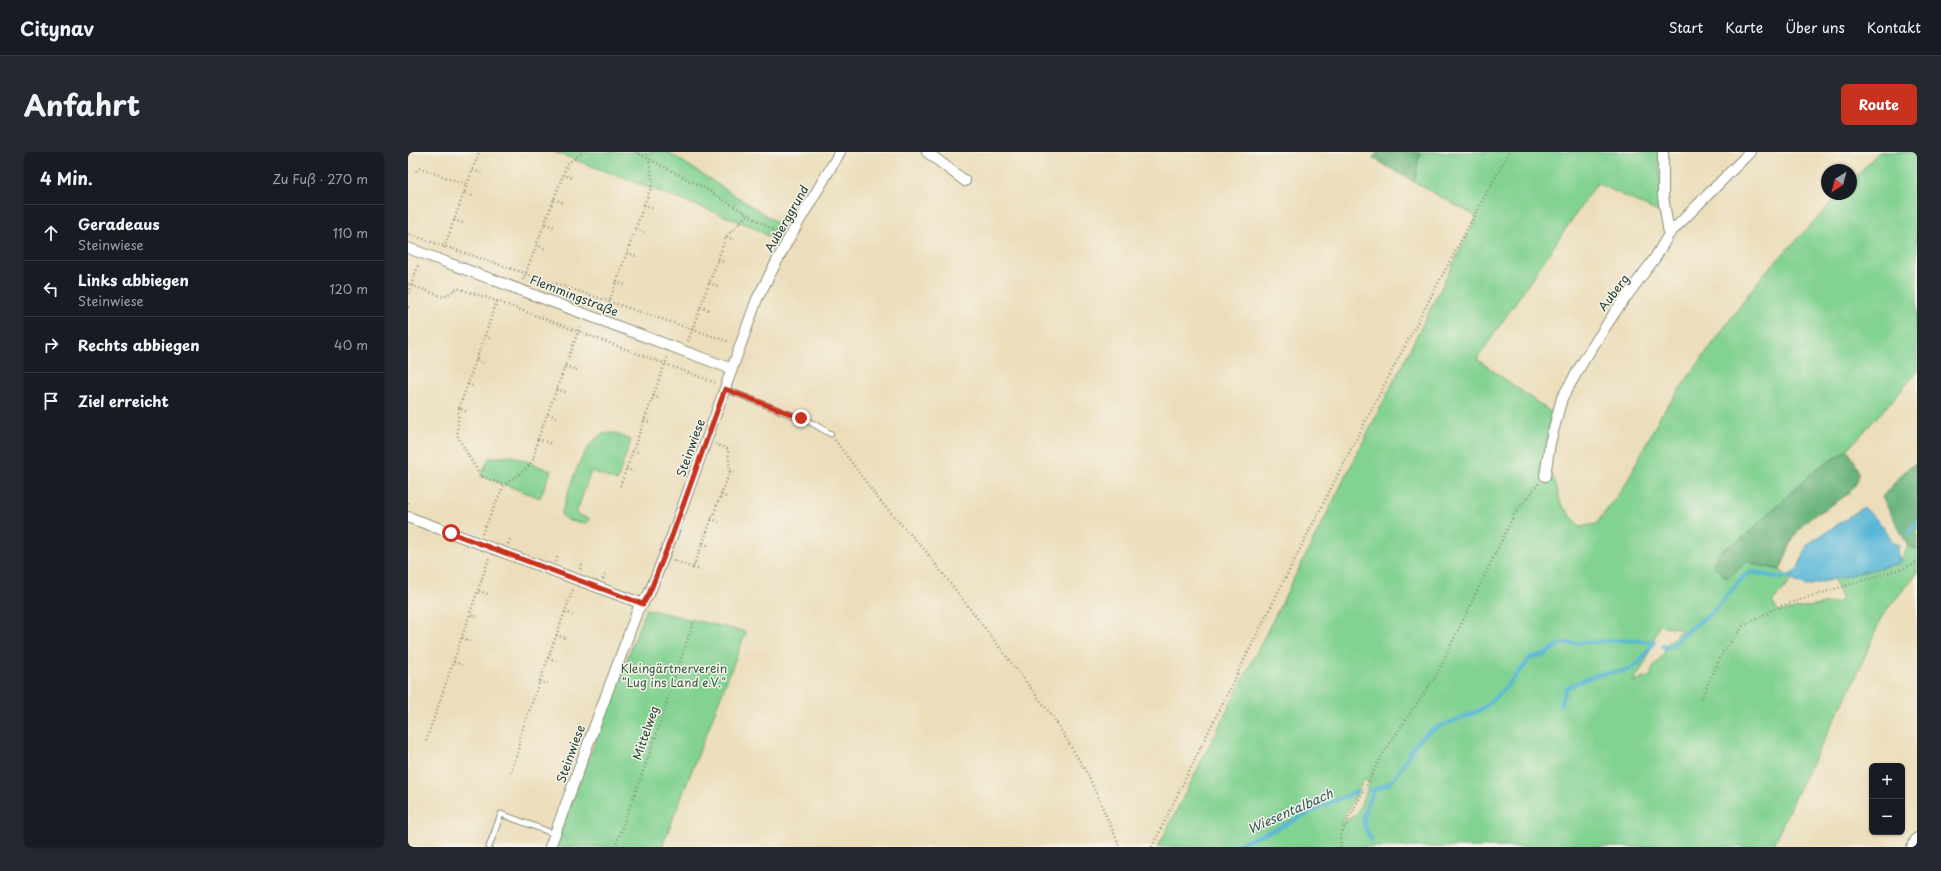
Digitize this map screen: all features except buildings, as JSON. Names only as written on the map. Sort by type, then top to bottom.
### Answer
[{"type":"street","name":"Auberggrund","points":[[757,299],[788,240],[840,152]]},
{"type":"street","points":[[927,152],[965,181]]},
{"type":"street","points":[[1663,152],[1663,196],[1669,234]]},
{"type":"street","name":"Auberg","points":[[1545,476],[1550,443],[1562,398],[1615,312],[1655,258],[1669,234],[1750,152]]},
{"type":"street","name":"Flemmingstraße","points":[[408,248],[732,369]]},
{"type":"street","name":"Steinwiese","points":[[550,847],[638,609],[649,594],[664,557],[708,440],[722,386],[732,369],[739,345],[757,299]]},
{"type":"street","points":[[408,517],[643,604]]},
{"type":"street","points":[[1912,847],[1917,838]]},
{"type":"lane","points":[[722,386],[812,423],[831,434]]},
{"type":"lane","points":[[489,847],[501,814],[555,834]]},
{"type":"path","points":[[440,260],[479,152]]},
{"type":"path","points":[[520,290],[567,164],[584,152]]},
{"type":"path","points":[[636,152],[704,188],[788,240]]},
{"type":"path","points":[[1152,847],[1258,631],[1462,238],[1509,152]]},
{"type":"path","points":[[602,321],[653,183],[649,158]]},
{"type":"path","points":[[416,171],[420,168],[467,186]]},
{"type":"path","points":[[473,170],[481,173]]},
{"type":"path","points":[[563,175],[572,178]]},
{"type":"path","points":[[464,193],[473,196]]},
{"type":"path","points":[[554,199],[563,203]]},
{"type":"path","points":[[644,205],[653,208]]},
{"type":"path","points":[[684,351],[726,237],[747,215]]},
{"type":"path","points":[[454,220],[463,223]]},
{"type":"path","points":[[545,224],[554,227]]},
{"type":"path","points":[[636,229],[644,232]]},
{"type":"path","points":[[408,234],[739,345]]},
{"type":"path","points":[[726,237],[735,240]]},
{"type":"path","points":[[536,245],[546,249]]},
{"type":"path","points":[[408,293],[409,285],[423,253]]},
{"type":"path","points":[[627,253],[636,256]]},
{"type":"path","points":[[718,260],[726,263]]},
{"type":"path","points":[[616,282],[625,285]]},
{"type":"path","points":[[709,283],[718,286]]},
{"type":"path","points":[[409,285],[444,297],[457,288],[497,301],[722,386]]},
{"type":"path","points":[[497,301],[459,408],[457,435],[481,476],[504,485]]},
{"type":"path","points":[[700,307],[709,310]]},
{"type":"path","points":[[487,523],[504,485],[527,468],[533,460],[538,439],[584,314]]},
{"type":"path","points":[[485,336],[492,339]]},
{"type":"path","points":[[620,486],[671,346]]},
{"type":"path","points":[[476,360],[484,363]]},
{"type":"path","points":[[565,366],[577,370]]},
{"type":"path","points":[[468,384],[475,387]]},
{"type":"path","points":[[557,389],[568,393]]},
{"type":"path","points":[[653,396],[660,399]]},
{"type":"path","points":[[459,408],[466,411]]},
{"type":"path","points":[[548,414],[559,418]]},
{"type":"path","points":[[644,420],[651,423]]},
{"type":"path","points":[[831,434],[879,500],[924,549],[1054,717],[1088,775],[1120,847]]},
{"type":"path","points":[[538,439],[550,443]]},
{"type":"path","points":[[694,568],[730,471],[728,449],[708,440]]},
{"type":"path","points":[[633,450],[640,453]]},
{"type":"path","points":[[626,469],[634,471]]},
{"type":"path","points":[[730,471],[737,473]]},
{"type":"path","points":[[1341,847],[1340,836],[1373,771],[1437,674],[1514,515],[1545,476]]},
{"type":"path","points":[[720,495],[728,498]]},
{"type":"path","points":[[712,520],[719,522]]},
{"type":"path","points":[[702,543],[710,546]]},
{"type":"path","points":[[426,741],[471,615],[492,548]]},
{"type":"path","points":[[664,557],[701,570]]},
{"type":"path","points":[[1701,699],[1723,652],[1743,626],[1780,606],[1910,566],[1917,561]]},
{"type":"path","points":[[511,772],[518,752],[520,736],[576,579]]},
{"type":"path","points":[[479,591],[488,594]]},
{"type":"path","points":[[564,612],[573,615]]},
{"type":"path","points":[[471,615],[479,618]]},
{"type":"path","name":"Mittelweg","points":[[615,847],[652,747],[693,623]]},
{"type":"path","points":[[556,635],[565,638]]},
{"type":"path","points":[[462,638],[470,641]]},
{"type":"path","points":[[548,658],[556,661]]},
{"type":"path","points":[[454,662],[462,665]]},
{"type":"path","points":[[539,681],[548,684]]},
{"type":"green space","points":[[554,152],[668,152],[782,226],[776,241],[751,226]]},
{"type":"green space","points":[[1377,152],[1420,152],[1414,182],[1373,158]]},
{"type":"green space","points":[[1420,152],[1658,152],[1662,214],[1597,183],[1477,359],[1552,413],[1542,470],[1554,479],[1561,504],[1580,527],[1596,524],[1624,487],[1661,415],[1761,277],[1834,200],[1857,200],[1857,176],[1879,152],[1917,152],[1917,373],[1847,450],[1814,471],[1743,538],[1720,552],[1747,562],[1780,570],[1792,580],[1772,602],[1779,612],[1842,601],[1834,579],[1900,563],[1908,546],[1917,549],[1917,573],[1882,616],[1854,682],[1793,800],[1773,847],[1158,847],[1477,217],[1414,182]],"holes":[[[1659,625],[1682,629],[1667,644],[1663,655],[1652,669],[1651,676],[1633,682],[1645,663]],[[1364,780],[1370,783],[1357,813],[1340,825]]]},
{"type":"green space","points":[[615,433],[631,440],[617,481],[591,471],[576,514],[590,519],[587,523],[569,521],[561,515],[576,470],[582,458],[595,439],[603,434]]},
{"type":"green space","points":[[1847,450],[1856,465],[1858,477],[1854,487],[1845,496],[1810,519],[1800,528],[1791,543],[1780,570],[1747,562],[1727,578],[1713,565],[1719,552],[1743,538],[1814,471]]},
{"type":"green space","points":[[513,456],[551,471],[540,498],[481,476],[489,458]]},
{"type":"green space","points":[[1917,462],[1917,549],[1908,546],[1882,497],[1906,470]]},
{"type":"green space","name":"Kleingärtnerverein \"Lug ins Land e.V.\"","points":[[646,609],[746,632],[662,847],[555,847]]},
{"type":"water","points":[[1864,507],[1884,527],[1895,545],[1897,543],[1900,546],[1898,548],[1900,563],[1806,586],[1792,580],[1788,576],[1797,570],[1808,544]]},
{"type":"waterway","name":"Wiesentalbach","points":[[1908,534],[1917,522]]},
{"type":"waterway","name":"Wiesentalbach","points":[[1663,646],[1669,648],[1685,632],[1711,614],[1744,576],[1752,572],[1780,578],[1788,576]]},
{"type":"waterway","name":"Wiesentalbach","points":[[1369,791],[1382,787],[1391,782],[1401,770],[1413,747],[1427,733],[1467,716],[1489,704],[1531,657],[1544,655],[1560,644],[1626,640],[1654,642]]},
{"type":"waterway","points":[[1560,705],[1567,687],[1596,675],[1628,670],[1640,662],[1654,642]]},
{"type":"waterway","points":[[1372,840],[1367,833],[1363,820],[1365,809],[1375,789]]},
{"type":"waterway","name":"Wiesentalbach","points":[[1232,847],[1278,828],[1327,804],[1356,792]]},
{"type":"route","points":[[451,533],[643,604],[649,594],[672,536],[708,440],[725,389],[801,418]]}]
